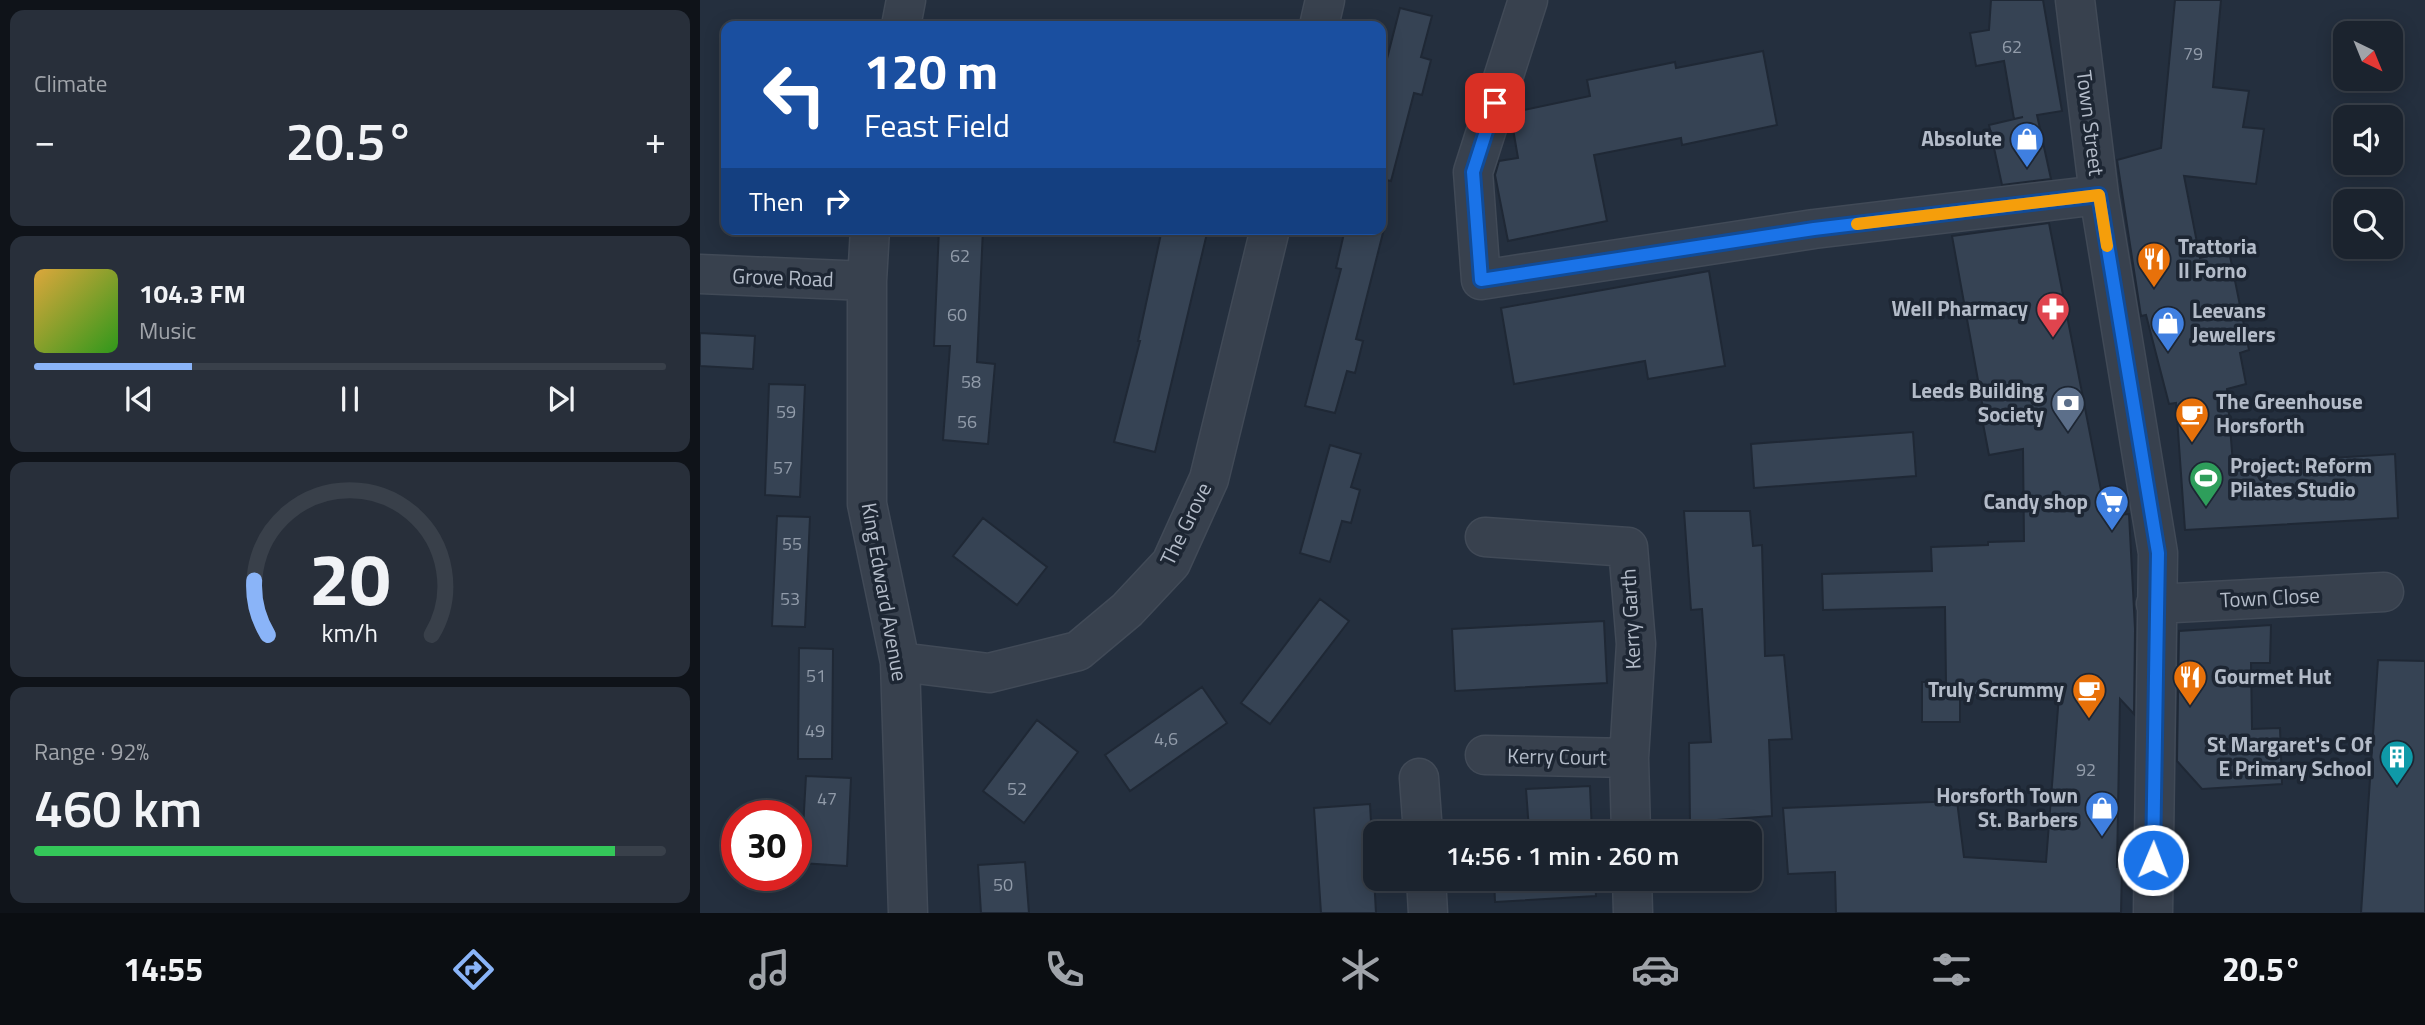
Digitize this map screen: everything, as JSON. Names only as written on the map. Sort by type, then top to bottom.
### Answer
[{"type":"street","points":[[902,21],[906,0]]},
{"type":"street","points":[[1320,21],[1325,0]]},
{"type":"street","points":[[1528,0],[1473,172],[1481,280],[1814,229],[2099,195]]},
{"type":"street","name":"Town Street","points":[[2075,0],[2099,195],[2158,553],[2153,913]]},
{"type":"street","name":"King Edward Avenue","points":[[870,235],[867,281],[867,504],[900,662],[908,913]]},
{"type":"street","name":"The Grove","points":[[900,662],[989,673],[1078,651],[1127,610],[1171,563],[1209,479],[1269,235]]},
{"type":"street","name":"Grove Road","points":[[700,274],[867,281]]},
{"type":"street","name":"Kerry Garth","points":[[1485,537],[1628,547],[1636,644],[1629,758],[1631,821]]},
{"type":"street","name":"Town Close","points":[[2156,604],[2384,592]]},
{"type":"street","name":"Kerry Court","points":[[1485,755],[1629,758]]},
{"type":"street","points":[[1419,778],[1422,821]]},
{"type":"street","points":[[1427,891],[1428,913]]},
{"type":"street","points":[[1632,891],[1633,913]]},
{"type":"building","points":[[1991,0],[2043,0],[2062,111],[2037,115],[2051,179],[2002,185],[1989,125],[2023,117],[2014,119],[2004,61],[1976,66],[1970,33],[1989,30]]},
{"type":"building","points":[[2175,0],[2221,0],[2213,87],[2249,91],[2243,127],[2264,129],[2256,184],[2184,176],[2200,258],[2229,251],[2249,350],[2240,353],[2246,384],[2227,389],[2233,464],[2395,454],[2398,518],[2185,530],[2176,403],[2169,404],[2146,315],[2141,316],[2117,160],[2161,148]]},
{"type":"building","points":[[1400,8],[1432,16],[1421,57],[1431,60],[1422,95],[1414,93],[1391,181],[1386,180],[1386,63]]},
{"type":"building","points":[[1763,51],[1777,125],[1682,145],[1681,138],[1594,155],[1607,221],[1508,241],[1495,175],[1499,161],[1518,158],[1512,123],[1515,112],[1590,96],[1587,80],[1675,62],[1676,68]]},
{"type":"building","points":[[2049,223],[2106,516],[2129,514],[2135,629],[2134,714],[2120,699],[2117,867],[2122,867],[2121,913],[1836,913],[1835,872],[1788,874],[1783,808],[1957,801],[1964,857],[2046,862],[2059,695],[1960,695],[1960,722],[1922,722],[1922,682],[1946,682],[1945,607],[1823,610],[1822,574],[1932,571],[1931,547],[2024,541],[2023,449],[1989,455],[1952,236]]},
{"type":"building","points":[[939,235],[983,235],[977,362],[995,364],[988,444],[943,440],[950,346],[934,346]]},
{"type":"building","points":[[1161,235],[1207,235],[1155,452],[1114,442]]},
{"type":"building","points":[[1344,235],[1382,235],[1356,339],[1363,341],[1355,373],[1347,371],[1335,413],[1305,406],[1341,269],[1336,268]]},
{"type":"building","points":[[1709,271],[1725,366],[1648,379],[1645,361],[1514,384],[1501,308]]},
{"type":"building","points":[[700,333],[755,336],[753,369],[700,366]]},
{"type":"building","points":[[769,384],[805,385],[800,497],[765,495]]},
{"type":"building","points":[[1913,432],[1916,476],[1754,488],[1751,444]]},
{"type":"building","points":[[1330,445],[1361,454],[1351,487],[1360,490],[1351,523],[1342,521],[1330,562],[1300,553]]},
{"type":"building","points":[[1684,511],[1750,511],[1753,546],[1762,545],[1765,656],[1784,655],[1792,739],[1769,740],[1772,816],[1690,821],[1689,743],[1711,742],[1702,609],[1691,610]]},
{"type":"building","points":[[777,516],[810,517],[805,627],[772,626]]},
{"type":"building","points":[[983,518],[1047,567],[1017,605],[953,556]]},
{"type":"building","points":[[1320,599],[1349,621],[1270,724],[1241,703]]},
{"type":"building","points":[[1604,621],[1607,683],[1455,691],[1452,629]]},
{"type":"building","points":[[2271,625],[2270,663],[2251,663],[2252,729],[2280,728],[2282,784],[2202,789],[2177,761],[2179,631]]},
{"type":"building","points":[[799,648],[833,649],[832,759],[798,759]]},
{"type":"building","name":"St Margaret's C Of E Primary School","points":[[2378,660],[2425,661],[2425,913],[2361,913]]},
{"type":"building","points":[[1202,687],[1227,723],[1130,791],[1105,755]]},
{"type":"building","points":[[1037,720],[1078,752],[1024,823],[983,791]]},
{"type":"building","points":[[806,776],[851,778],[847,866],[812,864],[812,800],[805,800]]},
{"type":"building","points":[[1590,786],[1591,821],[1528,821],[1526,789]]},
{"type":"building","points":[[1370,804],[1371,821],[1363,821],[1363,891],[1375,891],[1376,913],[1321,913],[1314,808]]},
{"type":"building","points":[[1025,862],[1029,913],[981,913],[978,865]]},
{"type":"building","points":[[1495,891],[1596,891],[1596,896],[1495,902]]},
{"type":"slow traffic","points":[[1857,224],[2099,195],[2107,246]]},
{"type":"place","name":"Absolute","points":[[2027,169]]},
{"type":"place","name":"Trattoria Il Forno","points":[[2154,289]]},
{"type":"place","name":"Well Pharmacy","points":[[2053,339]]},
{"type":"place","name":"Leevans Jewellers","points":[[2168,353]]},
{"type":"place","name":"Leeds Building Society","points":[[2068,433]]},
{"type":"place","name":"The Greenhouse Horsforth","points":[[2192,444]]},
{"type":"place","name":"Project: Reform Pilates Studio","points":[[2206,508]]},
{"type":"place","name":"Candy shop","points":[[2112,532]]},
{"type":"place","name":"Gourmet Hut","points":[[2190,707]]},
{"type":"place","name":"Truly Scrummy","points":[[2089,720]]},
{"type":"place","name":"St Margaret's C Of E Primary School","points":[[2397,787]]},
{"type":"place","name":"Horsforth Town St. Barbers","points":[[2102,838]]},
{"type":"route","points":[[1495,103],[1473,172],[1481,280],[1814,229],[2099,195],[2158,553],[2153,860]]}]
